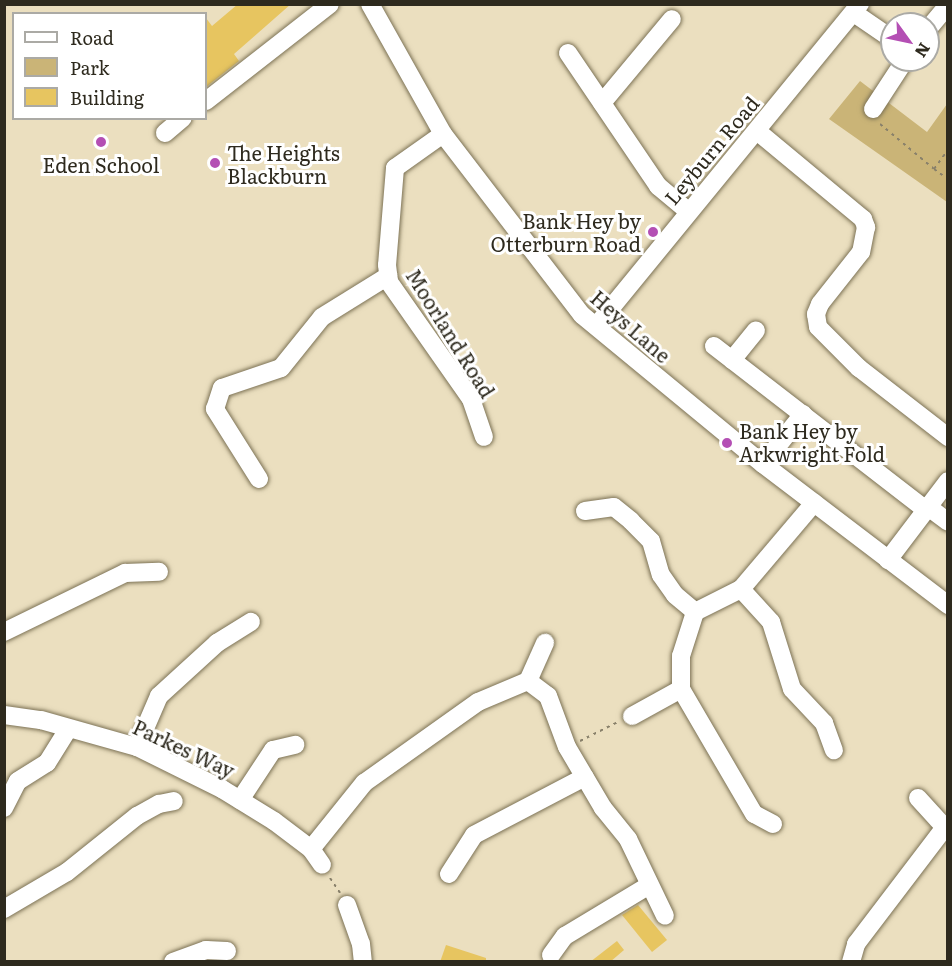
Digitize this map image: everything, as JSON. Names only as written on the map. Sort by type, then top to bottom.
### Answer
[{"type":"street","points":[[207,100],[330,4]]},
{"type":"street","name":"Heys Lane","points":[[370,4],[443,134],[564,296],[597,325],[611,342],[763,464],[948,604]]},
{"type":"street","points":[[857,9],[880,29]]},
{"type":"street","name":"Leyburn Road","points":[[597,325],[857,9]]},
{"type":"street","points":[[602,103],[672,19]]},
{"type":"street","points":[[568,53],[658,186],[689,212]]},
{"type":"street","points":[[873,110],[897,72]]},
{"type":"street","points":[[165,133],[181,120]]},
{"type":"street","points":[[757,131],[862,219],[866,227],[861,252],[820,303],[816,314],[818,327],[860,368],[948,437]]},
{"type":"street","name":"Moorland Road","points":[[443,134],[395,168],[388,276],[471,399],[484,437]]},
{"type":"street","points":[[259,479],[215,409],[222,388],[281,368],[322,317],[388,276]]},
{"type":"street","points":[[732,360],[756,330]]},
{"type":"street","points":[[714,346],[948,522]]},
{"type":"street","points":[[763,464],[803,414]]},
{"type":"street","points":[[888,560],[948,481]]},
{"type":"street","points":[[773,824],[754,814],[681,689],[681,656],[695,612],[741,589],[814,503]]},
{"type":"street","points":[[585,511],[614,507],[631,521],[651,541],[662,575],[675,595],[695,612]]},
{"type":"street","points":[[4,632],[125,573],[159,572]]},
{"type":"street","points":[[741,589],[771,622],[792,689],[824,723],[834,750]]},
{"type":"street","points":[[136,747],[159,696],[217,643],[251,622]]},
{"type":"street","points":[[311,849],[364,783],[478,702],[528,681],[545,643]]},
{"type":"street","points":[[528,681],[548,696],[567,747],[603,808],[628,839],[648,885],[665,916]]},
{"type":"street","points":[[632,716],[681,689]]},
{"type":"street","name":"Parkes Way","points":[[4,715],[41,720],[136,747],[240,800],[311,849],[322,865]]},
{"type":"street","points":[[4,808],[18,781],[47,763],[68,729]]},
{"type":"street","points":[[240,800],[273,750],[295,745]]},
{"type":"street","points":[[449,874],[474,836],[585,777]]},
{"type":"street","points":[[851,962],[856,944],[946,829],[918,798]]},
{"type":"street","points":[[4,909],[67,872],[137,816],[159,804],[174,801]]},
{"type":"street","points":[[551,955],[565,936],[648,885]]},
{"type":"street","points":[[347,905],[361,944],[363,962]]},
{"type":"street","points":[[173,962],[206,950],[227,951]]},
{"type":"path","points":[[873,110],[874,120],[948,179]]},
{"type":"path","points":[[934,169],[948,150]]},
{"type":"path","points":[[567,747],[632,716]]},
{"type":"path","points":[[322,865],[347,905]]},
{"type":"green space","points":[[860,81],[927,132],[947,104],[947,202],[829,119]]},
{"type":"building","points":[[238,4],[291,4],[234,54],[239,61],[207,86],[207,19],[212,26]]},
{"type":"building","points":[[638,905],[667,940],[652,952],[622,915]]},
{"type":"building","points":[[617,941],[624,950],[610,962],[590,962]]},
{"type":"building","points":[[446,945],[486,958],[486,962],[440,962]]},
{"type":"place","name":"Eden School","points":[[101,142]]},
{"type":"place","name":"The Heights Blackburn","points":[[215,163]]},
{"type":"place","name":"Bank Hey by Otterburn Road","points":[[653,232]]},
{"type":"place","name":"Bank Hey by Arkwright Fold","points":[[727,443]]}]
